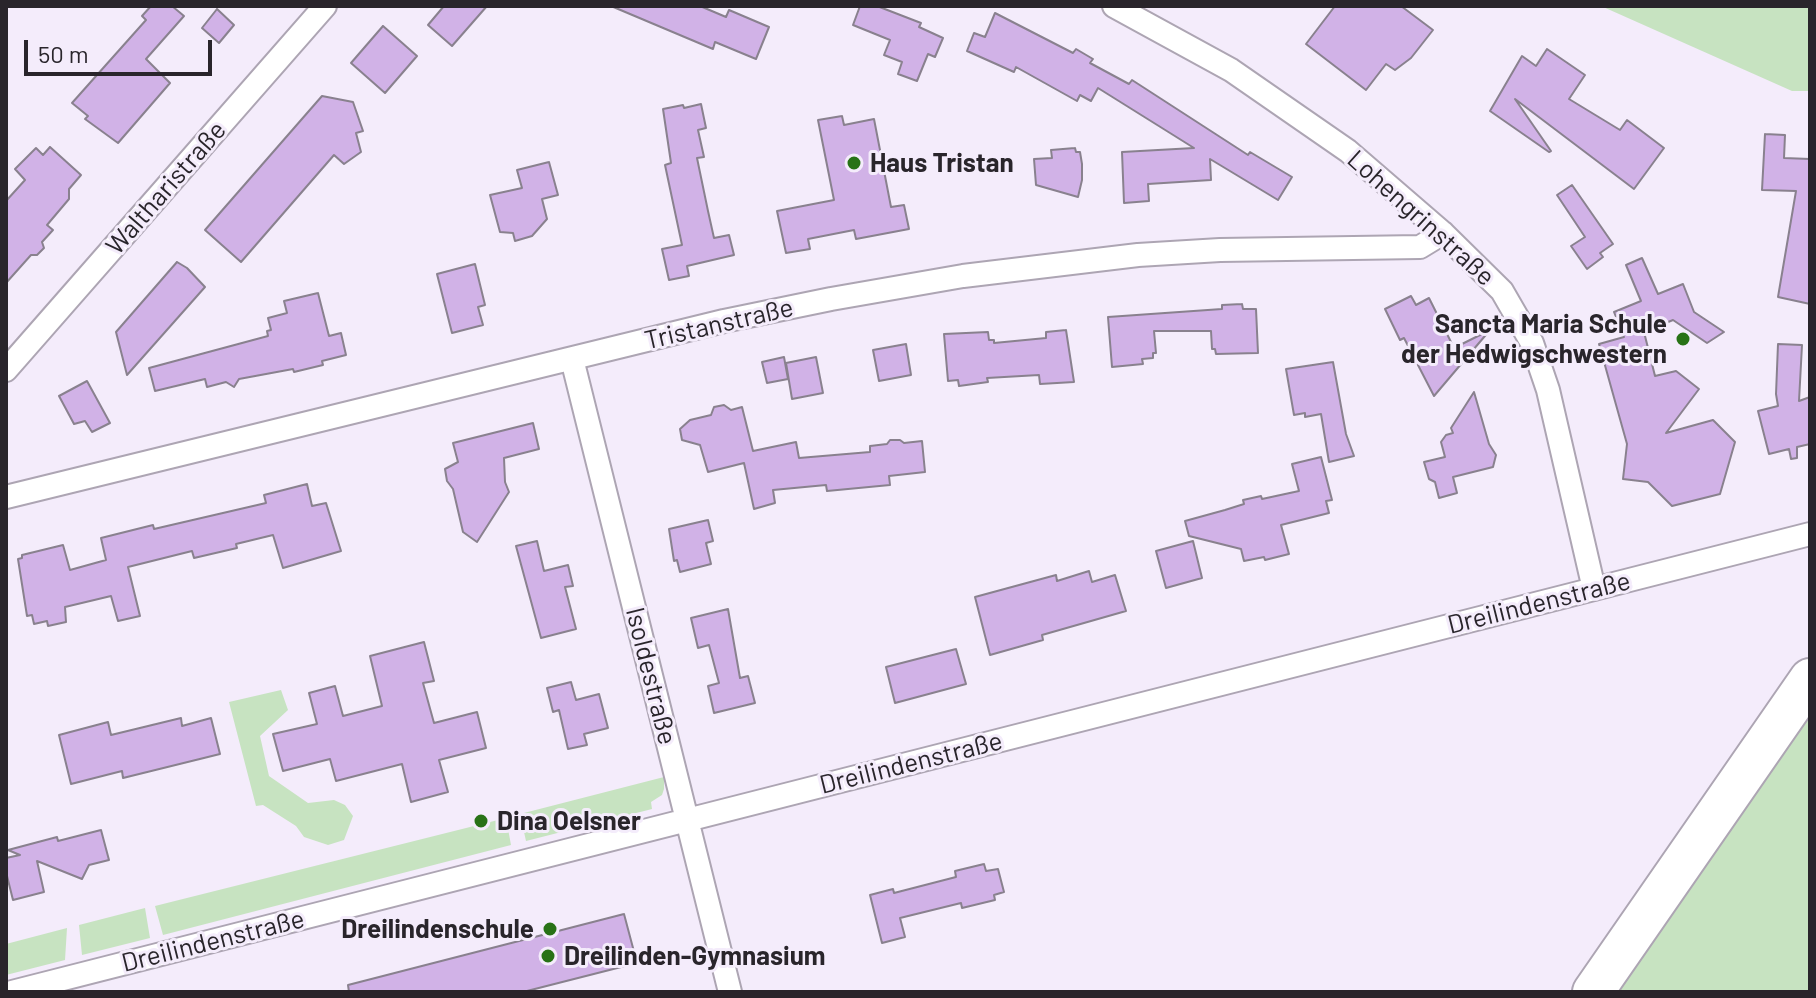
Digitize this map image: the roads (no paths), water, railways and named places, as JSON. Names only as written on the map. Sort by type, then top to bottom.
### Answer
[{"type":"highway","points":[[1593,992],[1810,679]]},
{"type":"street","name":"Waltharistraße","points":[[6,370],[325,6]]},
{"type":"street","name":"Lohengrinstraße","points":[[1114,6],[1244,79],[1348,151],[1443,233],[1502,291],[1532,343],[1548,390],[1594,589]]},
{"type":"street","name":"Tristanstraße","points":[[6,497],[724,321],[831,299],[1066,262],[1206,251],[1420,247],[1443,233]]},
{"type":"street","name":"Isoldestraße","points":[[572,359],[730,992]]},
{"type":"street","name":"Dreilindenstraße","points":[[12,992],[1810,534]]},
{"type":"place","name":"Haus Tristan","points":[[854,163]]},
{"type":"place","name":"Sancta Maria Schule der Hedwigschwestern","points":[[1683,339]]},
{"type":"place","name":"Dina Oelsner","points":[[481,821]]},
{"type":"place","name":"Dreilindenschule","points":[[550,929]]},
{"type":"place","name":"Dreilinden-Gymnasium","points":[[548,956]]}]
